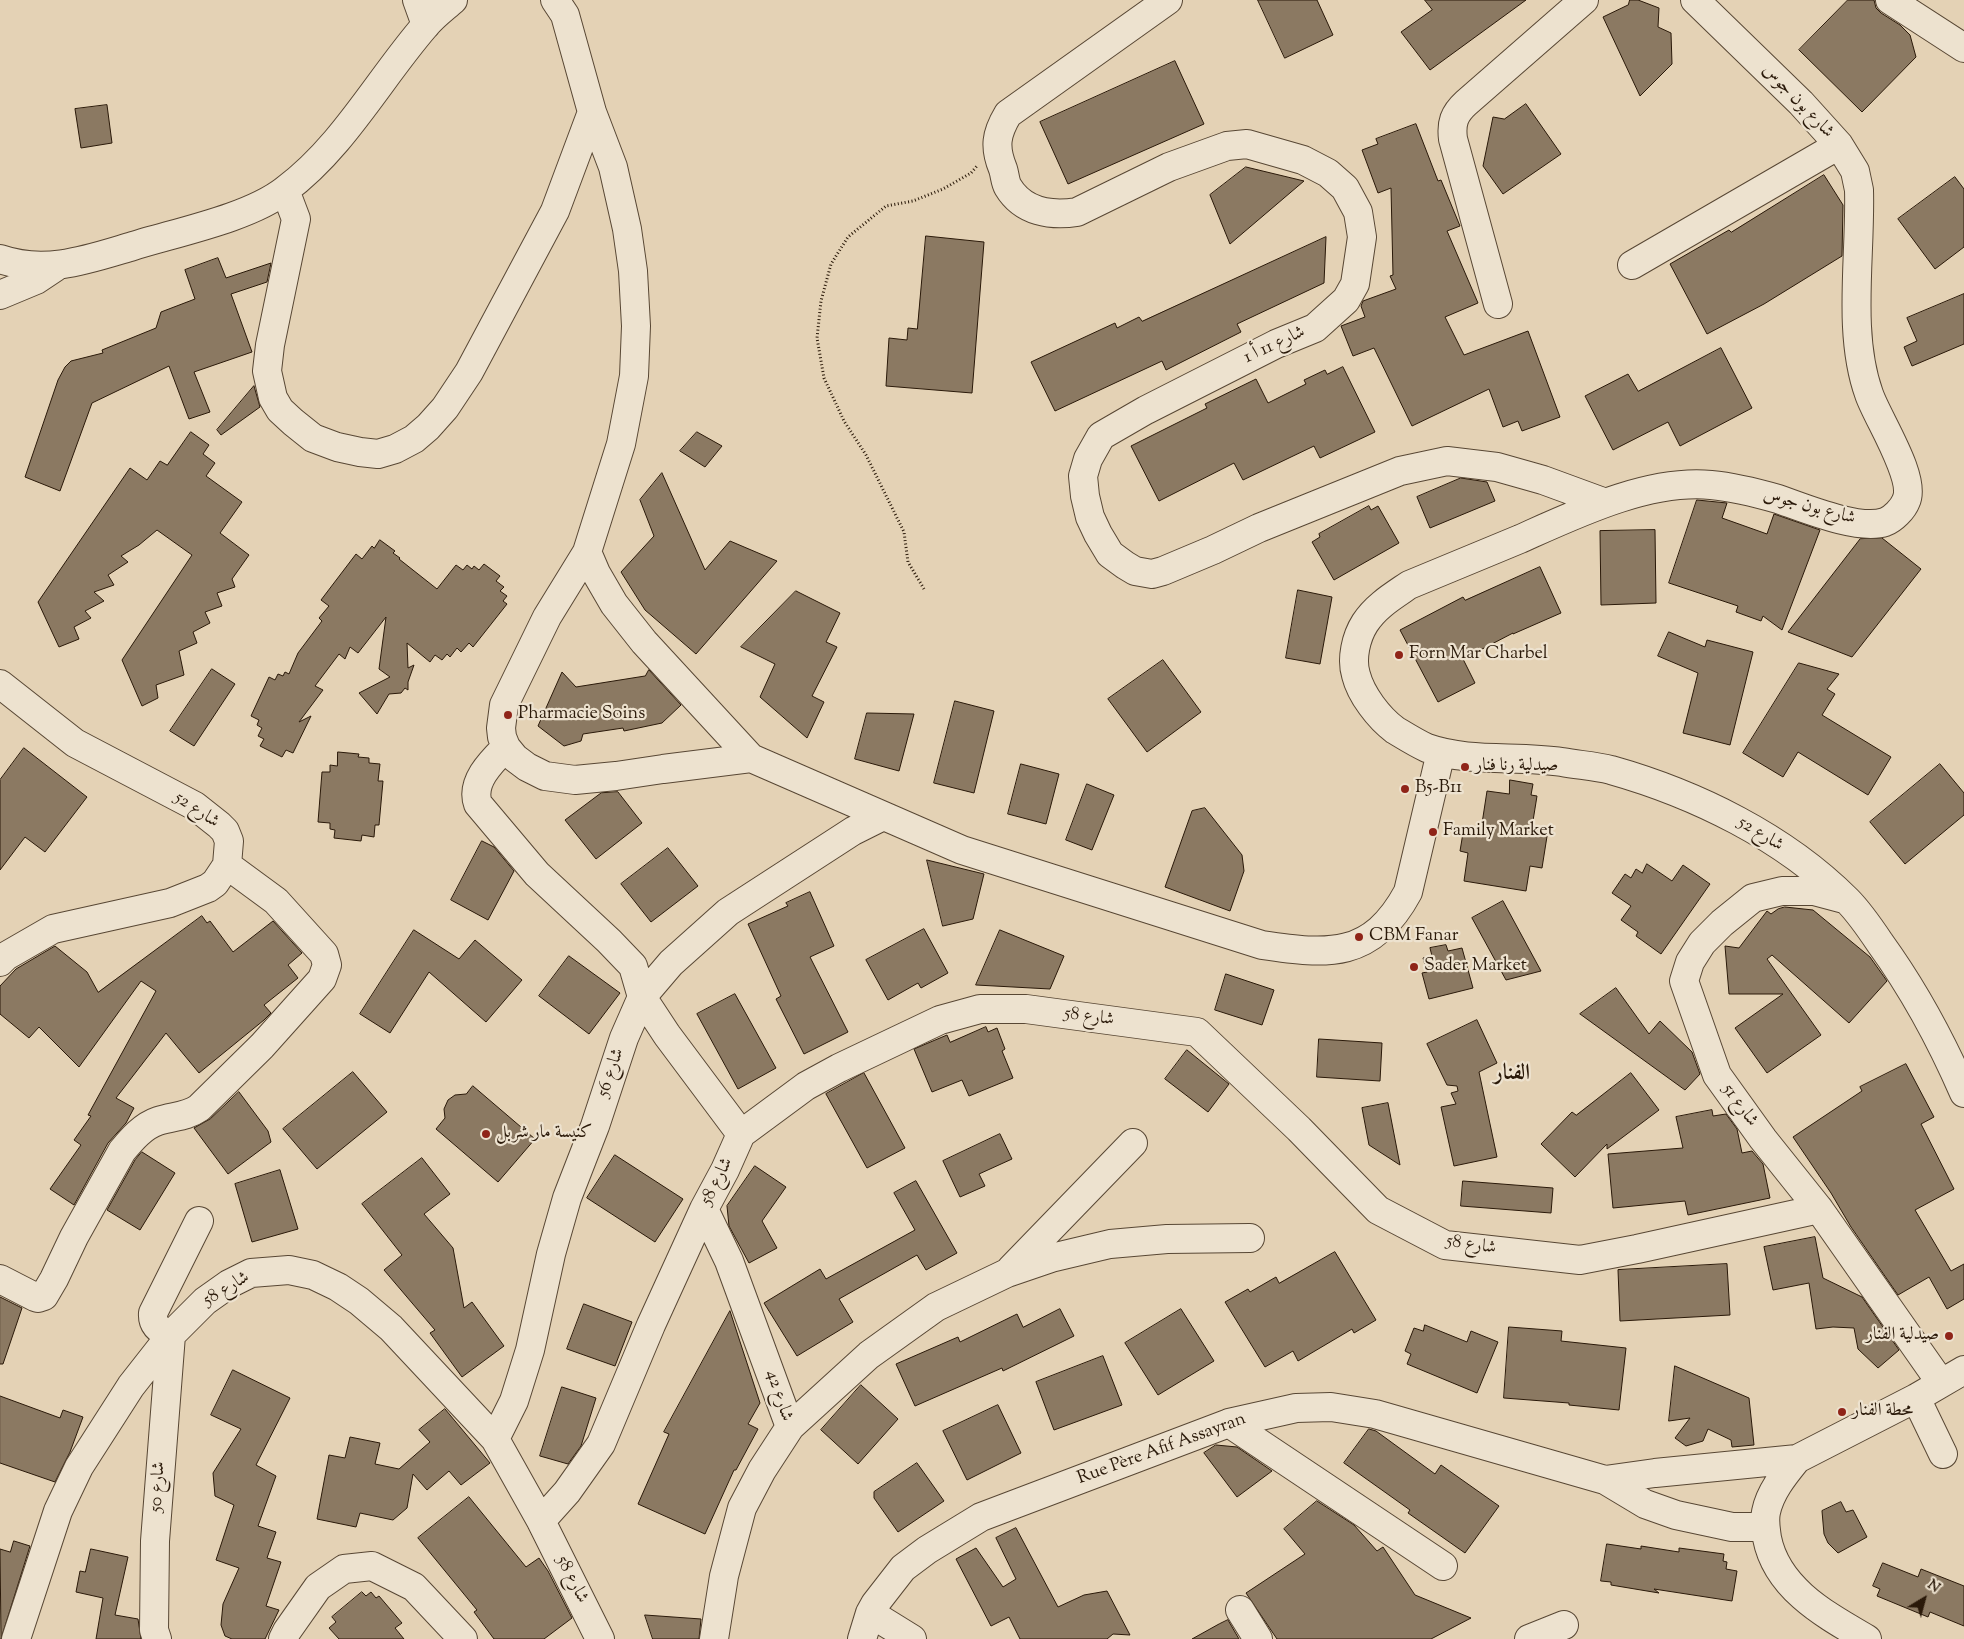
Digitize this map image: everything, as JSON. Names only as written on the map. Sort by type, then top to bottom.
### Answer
[{"type":"street","points":[[0,259],[34,267],[57,266],[84,260],[226,218],[259,206],[285,190],[314,164],[338,138],[422,12],[453,0]]},
{"type":"street","points":[[555,0],[565,15],[592,112],[613,167],[627,229],[633,271],[636,326],[634,376],[621,444],[587,552],[547,617],[504,705],[501,728],[506,747],[527,768],[545,776],[575,780],[751,758]]},
{"type":"street","name":"شارع 11 أ 1","points":[[1168,0],[1008,114],[1000,127],[997,142],[997,156],[1008,188],[1023,203],[1036,211],[1061,214],[1077,212],[1169,167],[1226,146],[1247,144],[1303,160],[1328,173],[1346,188],[1358,212],[1362,237],[1355,284],[1346,300],[1333,314],[1315,328],[1276,344],[1146,410],[1101,436],[1093,448],[1083,476],[1090,517],[1110,554],[1136,571],[1152,574],[1400,471],[1447,461],[1497,467],[1543,480],[1603,502]]},
{"type":"street","points":[[1498,304],[1451,126],[1456,112],[1584,0]]},
{"type":"street","name":"شارع بون جوس","points":[[1441,752],[1418,743],[1392,727],[1363,693],[1355,675],[1354,658],[1358,636],[1366,622],[1384,601],[1409,585],[1603,502],[1671,486],[1710,485],[1775,499],[1845,521],[1878,523],[1887,521],[1906,502],[1909,492],[1907,482],[1899,458],[1869,394],[1861,361],[1858,334],[1859,190],[1854,170],[1839,145],[1801,103],[1695,0]]},
{"type":"street","points":[[1890,0],[1964,48]]},
{"type":"street","points":[[285,190],[296,219],[269,354],[267,371],[273,398],[280,410],[313,438],[345,449],[378,454],[395,449],[408,442],[428,427],[445,408],[469,372],[555,211],[592,112]]},
{"type":"street","points":[[1632,265],[1839,145]]},
{"type":"street","points":[[0,295],[36,280],[57,266]]},
{"type":"street","points":[[587,552],[596,574],[614,604],[644,642],[751,758],[962,850],[1262,945],[1305,952],[1324,952],[1344,948],[1370,938],[1386,924],[1408,892],[1441,752]]},
{"type":"street","name":"شارع 52","points":[[0,684],[75,743],[195,806],[219,825],[225,831],[229,841],[227,865]]},
{"type":"street","points":[[506,747],[480,779],[476,790],[478,804],[537,874],[633,966],[642,997],[667,1035],[741,1134]]},
{"type":"street","name":"شارع 52","points":[[1441,752],[1484,757],[1542,759],[1609,770],[1681,794],[1746,824],[1803,863],[1846,899],[1863,918],[1895,963],[1947,1053],[1964,1093]]},
{"type":"street","name":"شارع 56","points":[[495,1439],[514,1401],[530,1350],[551,1254],[567,1198],[624,1038],[642,997],[671,963],[728,912],[853,831],[883,816]]},
{"type":"street","points":[[0,962],[6,956],[53,929],[170,903],[199,892],[215,883],[227,865],[276,901],[324,954],[328,965],[322,979],[262,1046],[200,1108],[180,1118],[156,1122],[132,1139],[122,1151],[74,1237],[44,1296],[34,1297],[0,1279]]},
{"type":"street","name":"شارع 51","points":[[1846,899],[1814,891],[1782,891],[1754,898],[1722,923],[1702,943],[1690,962],[1684,981],[1717,1075],[1763,1139],[1952,1377]]},
{"type":"street","name":"شارع 58","points":[[541,1521],[566,1492],[601,1444],[651,1325],[704,1209],[725,1170],[741,1134],[806,1086],[940,1020],[980,1008],[1026,1009],[1197,1032],[1298,1129],[1378,1210],[1445,1245],[1580,1260],[1637,1250],[1819,1209]]},
{"type":"street","points":[[1006,1273],[1133,1143]]},
{"type":"street","name":"شارع 42","points":[[704,1209],[729,1261],[790,1427],[762,1470],[742,1508],[724,1576],[714,1639]]},
{"type":"street","points":[[171,1335],[156,1326],[153,1320],[153,1313],[199,1221]]},
{"type":"street","points":[[790,1427],[869,1355],[936,1307],[1006,1273],[1051,1258],[1110,1244],[1167,1239],[1250,1238]]},
{"type":"street","name":"شارع 58","points":[[16,1639],[58,1511],[79,1467],[131,1386],[171,1335],[205,1301],[229,1284],[252,1273],[289,1270],[313,1275],[338,1287],[359,1301],[391,1328],[495,1439],[541,1521],[600,1639]]},
{"type":"street","name":"شارع 50","points":[[157,1639],[154,1630],[155,1541],[171,1335]]},
{"type":"street","points":[[1866,1639],[1838,1622],[1792,1587],[1775,1562],[1768,1544],[1765,1514],[1769,1502],[1784,1474],[1797,1459],[1916,1398],[1952,1377]]},
{"type":"street","points":[[1916,1398],[1943,1454]]},
{"type":"street","name":"Rue Père Afif Assayran","points":[[862,1639],[870,1613],[875,1604],[903,1568],[927,1550],[981,1517],[1229,1422],[1296,1408],[1331,1407],[1375,1414],[1605,1480],[1645,1504],[1676,1515],[1732,1527],[1765,1527]]},
{"type":"street","points":[[1229,1422],[1443,1566]]},
{"type":"street","name":"Rue Père Afif Assayran","points":[[1605,1480],[1655,1473],[1797,1459]]},
{"type":"street","points":[[283,1639],[318,1587],[344,1569],[372,1566],[414,1587],[463,1639]]},
{"type":"street","points":[[1240,1610],[1258,1639]]},
{"type":"street","points":[[870,1613],[912,1639]]},
{"type":"street","points":[[1529,1639],[1564,1625]]},
{"type":"path","points":[[924,589],[908,562],[904,532],[866,455],[844,421],[824,378],[817,338],[821,302],[831,264],[848,237],[886,206],[913,201],[943,189],[971,172],[997,142]]},
{"type":"building","points":[[1258,0],[1317,0],[1333,35],[1285,58]]},
{"type":"building","points":[[1425,0],[1526,0],[1430,70],[1401,32],[1432,10]]},
{"type":"building","points":[[1630,0],[1638,0],[1659,8],[1658,27],[1671,33],[1672,64],[1640,96],[1603,17],[1628,5]]},
{"type":"building","points":[[1848,0],[1874,0],[1876,8],[1881,13],[1900,25],[1910,35],[1916,57],[1862,112],[1799,50]]},
{"type":"building","points":[[1175,61],[1204,124],[1068,184],[1040,122]]},
{"type":"building","points":[[1526,104],[1561,154],[1503,194],[1483,166],[1493,117],[1504,119]]},
{"type":"building","points":[[107,105],[112,143],[81,148],[75,109]]},
{"type":"building","points":[[1416,124],[1438,181],[1441,180],[1460,226],[1447,231],[1478,303],[1445,317],[1464,355],[1528,331],[1560,417],[1522,431],[1518,421],[1503,427],[1489,389],[1412,426],[1374,348],[1353,356],[1341,326],[1365,317],[1361,306],[1363,301],[1396,289],[1390,276],[1393,275],[1391,188],[1378,193],[1362,150],[1378,144],[1376,139]]},
{"type":"building","points":[[1246,167],[1304,181],[1230,244],[1210,195]]},
{"type":"building","points":[[1824,175],[1843,205],[1842,256],[1764,304],[1707,334],[1670,264],[1729,230],[1731,232]]},
{"type":"building","points":[[1955,177],[1964,189],[1964,247],[1935,269],[1898,219]]},
{"type":"building","points":[[926,236],[984,242],[972,393],[886,386],[889,338],[907,340],[908,328],[917,329]]},
{"type":"building","points":[[1326,237],[1324,283],[1237,324],[1241,332],[1166,370],[1162,361],[1055,411],[1031,362],[1115,323],[1117,328],[1139,317],[1142,321]]},
{"type":"building","points":[[218,258],[226,278],[271,263],[267,282],[231,294],[252,352],[194,372],[210,412],[189,419],[169,366],[92,403],[60,491],[25,477],[58,380],[65,367],[71,361],[103,353],[102,350],[156,328],[161,312],[195,299],[185,270]]},
{"type":"building","points":[[1964,294],[1964,344],[1912,366],[1904,347],[1917,341],[1907,318]]},
{"type":"building","points":[[1721,348],[1752,408],[1680,446],[1668,422],[1613,450],[1585,396],[1628,374],[1638,391]]},
{"type":"building","points":[[1343,367],[1375,432],[1320,458],[1314,446],[1243,480],[1234,463],[1159,501],[1131,446],[1207,408],[1205,404],[1256,379],[1268,403],[1306,384],[1304,380],[1325,370],[1327,374]]},
{"type":"building","points":[[254,386],[260,407],[221,435],[217,430]]},
{"type":"building","points":[[191,432],[209,445],[203,454],[215,463],[206,476],[242,502],[220,533],[249,555],[232,579],[235,587],[217,593],[222,606],[205,612],[210,623],[193,632],[197,643],[179,651],[184,675],[156,685],[158,698],[142,706],[122,660],[192,555],[157,530],[139,545],[121,556],[128,562],[108,575],[114,585],[94,592],[104,601],[85,611],[91,618],[74,627],[79,639],[59,647],[38,602],[130,468],[147,480],[160,461],[167,465]]},
{"type":"building","points":[[697,432],[722,446],[705,467],[680,451]]},
{"type":"building","points":[[662,473],[705,570],[730,541],[777,561],[696,654],[645,610],[621,572],[654,536],[640,500]]},
{"type":"building","points":[[1461,478],[1487,482],[1495,501],[1430,528],[1417,497]]},
{"type":"building","points":[[1697,500],[1727,503],[1722,518],[1767,534],[1774,514],[1820,530],[1782,630],[1763,616],[1761,621],[1736,612],[1738,606],[1669,583]]},
{"type":"building","points":[[1369,506],[1371,510],[1378,506],[1399,543],[1334,580],[1312,542],[1320,537],[1319,534]]},
{"type":"building","points":[[1655,530],[1656,603],[1601,605],[1600,531]]},
{"type":"building","points":[[1882,538],[1921,569],[1852,657],[1788,632],[1860,539]]},
{"type":"building","points":[[380,540],[395,551],[393,553],[399,559],[437,589],[456,565],[463,570],[467,565],[472,569],[474,566],[479,570],[484,564],[500,576],[496,581],[504,587],[500,591],[507,596],[503,601],[507,604],[473,647],[469,643],[461,652],[457,648],[450,657],[447,654],[442,660],[435,655],[430,662],[407,643],[408,668],[414,665],[408,682],[408,690],[405,688],[401,693],[389,694],[377,714],[359,693],[390,677],[379,669],[386,617],[358,653],[350,647],[345,659],[339,654],[315,686],[323,690],[299,722],[311,716],[293,753],[286,750],[282,757],[260,746],[264,739],[258,736],[262,728],[257,725],[259,720],[251,716],[269,677],[275,680],[278,674],[283,676],[285,672],[289,674],[298,653],[322,621],[319,618],[329,606],[321,600],[356,554],[362,559],[372,546],[374,548]]},
{"type":"building","points":[[1540,567],[1561,613],[1513,633],[1463,659],[1475,683],[1438,702],[1400,630],[1463,597],[1465,600]]},
{"type":"building","points":[[1298,590],[1332,597],[1320,664],[1286,658]]},
{"type":"building","points":[[796,591],[840,613],[826,642],[837,647],[812,696],[824,702],[807,738],[760,697],[775,664],[741,647]]},
{"type":"building","points":[[1669,632],[1705,647],[1707,640],[1753,652],[1730,745],[1683,733],[1698,673],[1658,656]]},
{"type":"building","points":[[1163,660],[1201,712],[1147,752],[1108,699]]},
{"type":"building","points":[[1799,663],[1839,674],[1827,689],[1835,694],[1822,715],[1891,757],[1868,795],[1798,752],[1783,777],[1743,753]]},
{"type":"building","points":[[212,669],[235,684],[194,746],[170,731]]},
{"type":"building","points":[[649,670],[681,705],[662,723],[624,731],[623,728],[583,734],[581,741],[564,746],[538,726],[562,672],[576,687],[645,676]]},
{"type":"building","points":[[955,701],[994,711],[974,793],[934,783]]},
{"type":"building","points":[[867,713],[914,714],[899,771],[855,759]]},
{"type":"building","points":[[24,748],[87,797],[45,852],[25,837],[0,870],[0,780]]},
{"type":"building","points":[[338,752],[359,754],[358,757],[369,758],[369,763],[380,764],[378,781],[383,781],[379,825],[375,825],[374,837],[362,835],[361,841],[334,838],[335,830],[330,829],[330,823],[318,822],[322,772],[330,772],[330,765],[337,766]]},
{"type":"building","points":[[1021,764],[1059,774],[1046,824],[1008,814]]},
{"type":"building","points":[[1940,764],[1964,793],[1964,815],[1905,864],[1870,822]]},
{"type":"building","points":[[1510,780],[1533,784],[1531,795],[1537,796],[1532,827],[1548,830],[1542,868],[1530,866],[1526,891],[1464,881],[1468,853],[1460,851],[1464,827],[1481,830],[1487,791],[1509,794]]},
{"type":"building","points":[[1087,784],[1114,795],[1092,850],[1066,840]]},
{"type":"building","points":[[618,792],[642,823],[596,859],[565,820],[601,793]]},
{"type":"building","points":[[1205,808],[1242,855],[1244,871],[1230,911],[1165,887],[1192,811]]},
{"type":"building","points":[[482,841],[494,847],[514,871],[488,920],[451,900]]},
{"type":"building","points":[[668,848],[698,886],[651,922],[621,884]]},
{"type":"building","points":[[927,860],[984,874],[973,919],[943,926]]},
{"type":"building","points":[[1647,864],[1672,881],[1683,865],[1710,884],[1661,954],[1636,936],[1638,932],[1621,920],[1631,906],[1612,893],[1625,874],[1631,878],[1636,869],[1642,873]]},
{"type":"building","points":[[810,892],[834,946],[810,957],[848,1032],[804,1054],[776,999],[781,996],[748,924],[788,906],[786,903]]},
{"type":"building","points":[[1503,901],[1541,971],[1506,980],[1472,918]]},
{"type":"building","points":[[1785,907],[1813,910],[1870,957],[1887,981],[1849,1023],[1772,955],[1767,959],[1821,1035],[1767,1073],[1735,1028],[1783,994],[1729,994],[1725,946],[1739,948],[1767,911],[1771,914]]},
{"type":"building","points":[[202,916],[207,923],[210,921],[233,952],[273,921],[302,953],[288,965],[298,978],[264,1005],[271,1013],[264,1020],[199,1073],[166,1033],[116,1098],[134,1108],[126,1123],[108,1143],[74,1205],[50,1189],[81,1145],[74,1140],[91,1116],[88,1115],[156,991],[141,981],[79,1067],[39,1027],[29,1038],[0,1014],[0,986],[16,969],[55,946],[87,972],[98,992]]},
{"type":"building","points":[[924,929],[948,973],[921,988],[918,983],[888,1000],[866,960]]},
{"type":"building","points":[[414,930],[459,959],[475,940],[522,980],[486,1022],[429,972],[390,1033],[360,1014]]},
{"type":"building","points":[[1000,930],[1064,956],[1050,989],[976,985]]},
{"type":"building","points":[[1446,945],[1448,951],[1462,948],[1473,988],[1429,999],[1422,973],[1427,972],[1423,958],[1432,956],[1430,948]]},
{"type":"building","points":[[569,956],[620,993],[589,1034],[539,996]]},
{"type":"building","points":[[1226,974],[1274,990],[1262,1025],[1215,1010]]},
{"type":"building","points":[[1616,988],[1649,1034],[1660,1021],[1692,1052],[1700,1074],[1685,1090],[1580,1014]]},
{"type":"building","points":[[735,994],[776,1068],[738,1089],[697,1014]]},
{"type":"building","points":[[1477,1020],[1497,1063],[1479,1072],[1497,1157],[1454,1166],[1441,1107],[1456,1104],[1451,1093],[1458,1091],[1457,1086],[1447,1085],[1427,1044]]},
{"type":"building","points":[[986,1027],[988,1032],[997,1028],[1005,1049],[1002,1051],[1013,1078],[969,1096],[962,1080],[932,1092],[914,1049],[947,1035],[950,1042]]},
{"type":"building","points":[[1319,1039],[1382,1043],[1380,1081],[1317,1077]]},
{"type":"building","points":[[1187,1050],[1229,1084],[1208,1112],[1165,1079]]},
{"type":"building","points":[[1906,1064],[1934,1117],[1921,1124],[1954,1189],[1915,1210],[1951,1271],[1964,1264],[1964,1299],[1947,1309],[1929,1277],[1898,1295],[1851,1227],[1831,1193],[1793,1137],[1862,1091],[1860,1087]]},
{"type":"building","points":[[353,1072],[387,1112],[317,1169],[283,1129]]},
{"type":"building","points":[[864,1073],[905,1148],[867,1168],[826,1094]]},
{"type":"building","points":[[1631,1073],[1659,1110],[1607,1149],[1607,1144],[1575,1177],[1541,1144],[1572,1112],[1576,1115]]},
{"type":"building","name":"كنيسة مار شربل","points":[[473,1086],[535,1139],[498,1182],[436,1129],[445,1118],[444,1109],[448,1100],[455,1095],[466,1094]]},
{"type":"building","points":[[239,1092],[268,1131],[271,1142],[228,1174],[194,1128],[210,1119]]},
{"type":"building","points":[[1388,1103],[1400,1165],[1369,1145],[1362,1108]]},
{"type":"building","points":[[1712,1110],[1713,1116],[1726,1114],[1737,1129],[1742,1153],[1752,1151],[1763,1164],[1770,1198],[1688,1215],[1685,1201],[1613,1208],[1608,1154],[1683,1148],[1676,1117]]},
{"type":"building","points":[[1000,1134],[1012,1159],[979,1174],[985,1186],[960,1197],[943,1161]]},
{"type":"building","points":[[142,1152],[175,1173],[140,1230],[107,1210],[135,1160]]},
{"type":"building","points":[[615,1155],[683,1199],[655,1242],[587,1198]]},
{"type":"building","points":[[422,1158],[450,1194],[424,1214],[453,1248],[464,1308],[472,1302],[504,1346],[462,1377],[430,1333],[435,1330],[384,1270],[402,1255],[362,1204]]},
{"type":"building","points":[[755,1166],[786,1187],[762,1221],[777,1248],[749,1263],[729,1226],[727,1206]]},
{"type":"building","points":[[280,1170],[298,1229],[252,1242],[235,1184]]},
{"type":"building","points":[[916,1181],[957,1253],[926,1270],[917,1255],[839,1299],[853,1322],[797,1356],[764,1303],[820,1269],[826,1279],[915,1230],[894,1193]]},
{"type":"building","points":[[1463,1181],[1553,1188],[1551,1213],[1461,1206]]},
{"type":"building","points":[[1815,1237],[1823,1278],[1862,1297],[1899,1350],[1878,1368],[1858,1349],[1854,1328],[1833,1327],[1816,1329],[1809,1283],[1773,1290],[1764,1247]]},
{"type":"building","points":[[1335,1252],[1376,1320],[1354,1333],[1352,1329],[1298,1361],[1293,1351],[1265,1367],[1225,1302],[1248,1289],[1250,1292],[1276,1277],[1279,1283]]},
{"type":"building","points":[[1727,1264],[1730,1315],[1620,1321],[1618,1270]]},
{"type":"building","points":[[0,1297],[22,1308],[3,1364],[0,1364]]},
{"type":"building","points":[[584,1304],[632,1322],[615,1366],[567,1349]]},
{"type":"building","points":[[1060,1309],[1074,1336],[1003,1371],[1002,1368],[915,1406],[896,1364],[958,1337],[960,1342],[1017,1314],[1023,1327]]},
{"type":"building","points":[[1181,1309],[1214,1361],[1158,1395],[1125,1343]]},
{"type":"building","points":[[730,1311],[760,1403],[748,1424],[758,1429],[736,1470],[734,1470],[705,1534],[638,1504],[669,1434],[664,1432]]},
{"type":"building","points":[[1425,1325],[1467,1342],[1471,1331],[1498,1342],[1477,1393],[1407,1364],[1411,1354],[1405,1351],[1414,1328],[1423,1331]]},
{"type":"building","points":[[1509,1327],[1562,1331],[1561,1341],[1626,1348],[1619,1410],[1569,1405],[1569,1403],[1504,1398]]},
{"type":"building","points":[[1103,1356],[1122,1405],[1054,1430],[1036,1382]]},
{"type":"building","points":[[1675,1366],[1749,1398],[1754,1445],[1732,1447],[1731,1440],[1708,1429],[1703,1441],[1686,1446],[1675,1438],[1690,1418],[1669,1421]]},
{"type":"building","points":[[233,1370],[290,1398],[256,1465],[276,1476],[258,1526],[276,1532],[267,1558],[281,1562],[266,1606],[279,1610],[265,1639],[232,1639],[225,1636],[221,1625],[223,1604],[239,1568],[216,1560],[234,1505],[215,1496],[213,1473],[241,1429],[211,1415]]},
{"type":"building","points":[[861,1385],[898,1419],[858,1464],[821,1430]]},
{"type":"building","points":[[562,1387],[596,1398],[581,1446],[568,1464],[540,1456]]},
{"type":"building","points":[[0,1396],[60,1418],[63,1410],[83,1417],[70,1452],[55,1482],[0,1463]]},
{"type":"building","points":[[998,1405],[1021,1453],[967,1480],[943,1431]]},
{"type":"building","points":[[445,1409],[490,1463],[461,1485],[449,1471],[427,1490],[413,1474],[407,1508],[393,1520],[360,1513],[356,1527],[317,1519],[329,1455],[345,1458],[350,1437],[380,1443],[375,1464],[399,1469],[430,1442],[419,1430]]},
{"type":"building","points":[[1369,1429],[1376,1431],[1435,1474],[1441,1465],[1499,1506],[1465,1553],[1408,1513],[1410,1510],[1344,1463]]},
{"type":"building","points":[[1216,1445],[1237,1447],[1272,1471],[1237,1497],[1204,1453]]},
{"type":"building","points":[[917,1463],[944,1501],[898,1532],[874,1498],[874,1492]]},
{"type":"building","points":[[469,1497],[526,1567],[539,1558],[548,1571],[572,1618],[544,1639],[494,1639],[474,1612],[477,1610],[418,1538]]},
{"type":"building","points":[[1317,1501],[1354,1525],[1377,1551],[1383,1547],[1415,1595],[1471,1618],[1431,1639],[1277,1639],[1246,1593],[1305,1554],[1284,1529]]},
{"type":"building","points":[[1841,1502],[1846,1512],[1853,1510],[1867,1537],[1838,1553],[1828,1543],[1824,1534],[1822,1511]]},
{"type":"building","points":[[1016,1528],[1058,1607],[1084,1595],[1107,1591],[1130,1635],[1113,1634],[1107,1639],[1020,1639],[1009,1617],[991,1626],[956,1559],[976,1548],[1003,1587],[1016,1579],[996,1538]]},
{"type":"building","points":[[14,1541],[30,1546],[1,1639],[0,1549],[10,1552]]},
{"type":"building","points":[[1607,1544],[1641,1549],[1641,1546],[1679,1552],[1679,1548],[1724,1554],[1723,1561],[1727,1562],[1726,1569],[1737,1571],[1732,1601],[1654,1589],[1659,1593],[1611,1585],[1611,1582],[1601,1581]]},
{"type":"building","points":[[91,1549],[128,1557],[115,1615],[138,1619],[141,1639],[96,1639],[103,1598],[76,1592],[80,1571],[85,1572]]},
{"type":"building","points":[[1883,1563],[1918,1577],[1921,1569],[1964,1586],[1964,1626],[1930,1612],[1928,1617],[1877,1596],[1880,1589],[1873,1586]]},
{"type":"building","points":[[362,1592],[366,1596],[371,1592],[376,1598],[379,1596],[402,1623],[395,1628],[404,1639],[339,1639],[329,1628],[336,1622],[332,1617]]},
{"type":"building","points":[[645,1615],[701,1619],[699,1639],[653,1639]]},
{"type":"building","points":[[1228,1620],[1239,1639],[1192,1639],[1219,1624]]},
{"type":"place","name":"Forn Mar Charbel","points":[[1399,655]]},
{"type":"place","name":"Pharmacie Soins","points":[[508,715]]},
{"type":"place","name":"صيدلية رنا فنار","points":[[1465,767]]},
{"type":"place","name":"B5-B11","points":[[1405,789]]},
{"type":"place","name":"Family Market","points":[[1433,832]]},
{"type":"place","name":"CBM Fanar","points":[[1359,937]]},
{"type":"place","name":"Sader Market","points":[[1414,967]]},
{"type":"place","name":"كنيسة مار شربل","points":[[486,1134]]},
{"type":"place","name":"صيدلية الفنار","points":[[1949,1336]]},
{"type":"place","name":"محطة الفنار","points":[[1842,1412]]},
{"type":"district","name":"الفنار","points":[[1512,1075]]}]
